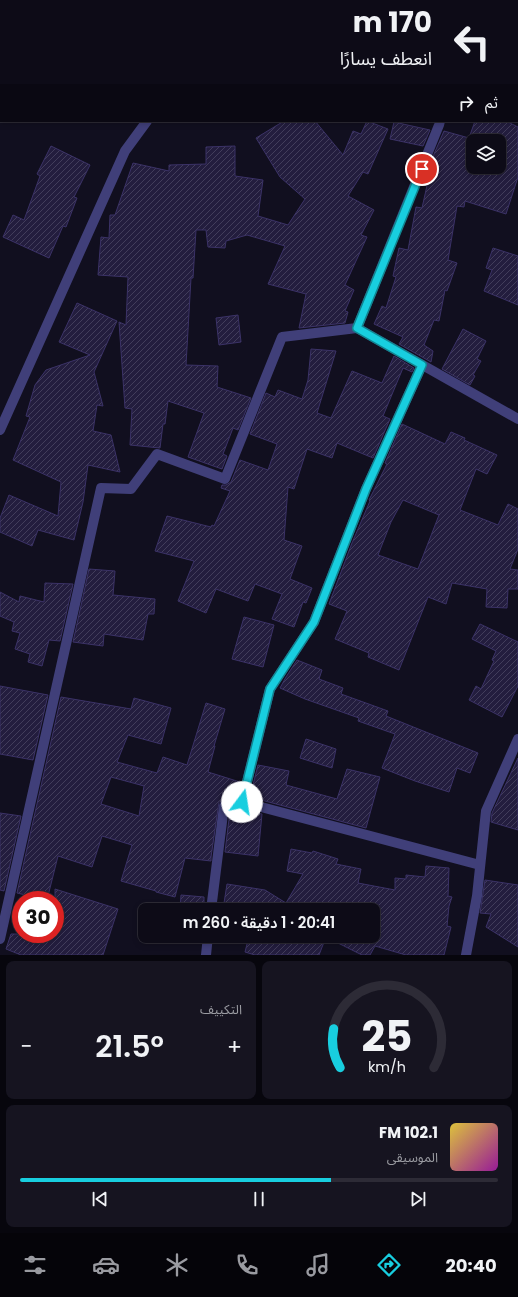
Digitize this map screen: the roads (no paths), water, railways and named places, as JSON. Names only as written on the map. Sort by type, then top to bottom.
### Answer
[{"type":"street","points":[[0,430],[3,416],[125,151],[146,122]]},
{"type":"street","points":[[357,328],[440,122]]},
{"type":"street","points":[[0,939],[100,488],[131,490],[156,454],[225,479],[282,337],[357,328],[518,419]]},
{"type":"street","points":[[242,802],[270,689],[314,622],[366,489],[422,365]]},
{"type":"street","points":[[466,955],[477,896],[486,811],[518,739]]},
{"type":"street","points":[[212,903],[224,806],[242,802],[480,865]]},
{"type":"street","points":[[206,955],[207,943]]}]
